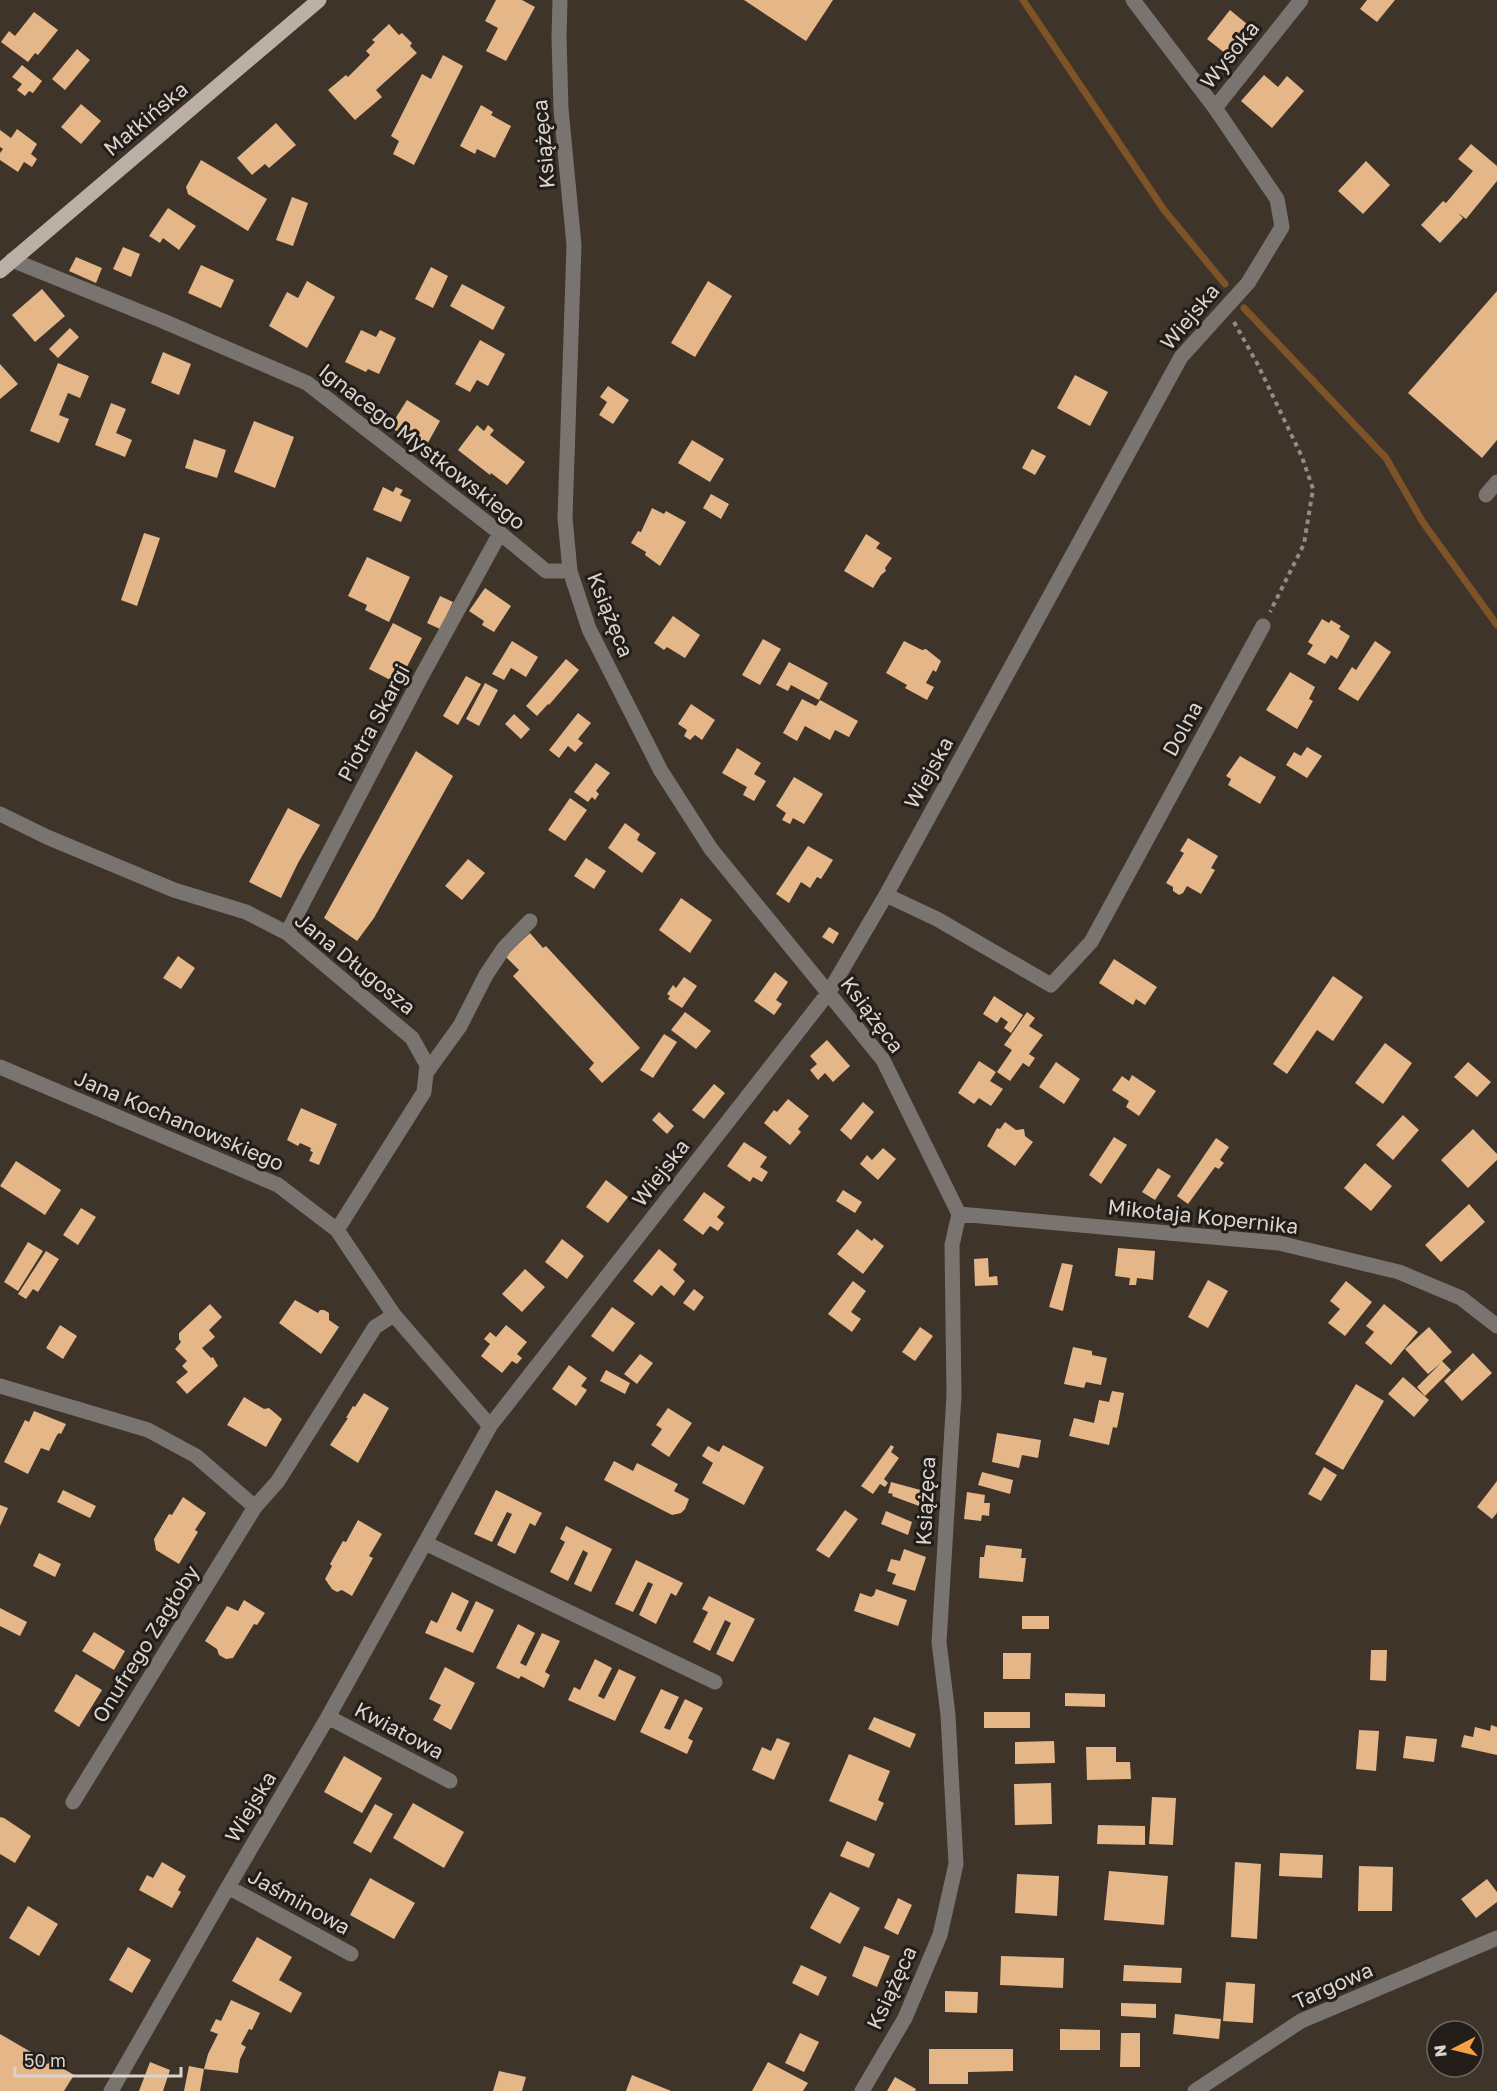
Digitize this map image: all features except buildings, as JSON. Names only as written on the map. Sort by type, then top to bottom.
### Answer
[{"type":"main road","name":"Małkińska","points":[[0,271],[319,0]]},
{"type":"street","name":"Książęca","points":[[560,0],[558,37],[561,109],[574,245],[565,518],[570,571],[589,629],[661,771],[711,849],[830,992],[883,1060],[959,1214],[952,1245],[954,1395],[939,1642],[948,1715],[956,1864],[940,1935],[905,2018],[862,2091]]},
{"type":"street","name":"Wiejska","points":[[111,2091],[328,1718],[490,1426],[830,992],[886,896],[1180,357],[1248,282],[1282,227],[1277,199],[1215,108],[1133,0]]},
{"type":"street","name":"Wysoka","points":[[1215,108],[1301,0]]},
{"type":"street","name":"Ignacego Mystkowskiego","points":[[12,260],[163,321],[307,383],[500,533],[546,572],[570,571]]},
{"type":"street","points":[[1486,495],[1497,482]]},
{"type":"street","name":"Piotra Skargi","points":[[287,933],[420,679],[500,533]]},
{"type":"street","name":"Dolna","points":[[886,896],[938,919],[1051,985],[1091,942],[1263,626]]},
{"type":"street","name":"Jana Długosza","points":[[0,814],[125,870],[174,890],[246,912],[287,933],[412,1038],[427,1065],[426,1073]]},
{"type":"street","points":[[337,1230],[424,1092],[426,1073],[460,1026],[486,975],[504,948],[530,921]]},
{"type":"street","name":"Jana Kochanowskiego","points":[[0,1067],[278,1185],[337,1230],[394,1315],[490,1426]]},
{"type":"street","name":"Mikołaja Kopernika","points":[[959,1214],[1279,1243],[1399,1272],[1461,1298],[1497,1326]]},
{"type":"street","name":"Onufrego Zagłoby","points":[[73,1802],[255,1507],[278,1481],[375,1327],[394,1315]]},
{"type":"street","points":[[0,1386],[148,1430],[196,1456],[255,1507]]},
{"type":"street","points":[[425,1543],[715,1682]]},
{"type":"street","name":"Kwiatowa","points":[[328,1718],[450,1781]]},
{"type":"street","name":"Jaśminowa","points":[[228,1887],[351,1954]]},
{"type":"street","name":"Targowa","points":[[1195,2091],[1301,2021],[1497,1938]]},
{"type":"path","points":[[1223,310],[1239,327],[1302,457],[1313,489],[1304,544],[1263,626]]},
{"type":"waterway","points":[[1023,0],[1164,210],[1225,284]]},
{"type":"waterway","points":[[1244,308],[1386,458],[1422,521],[1497,625]]}]
